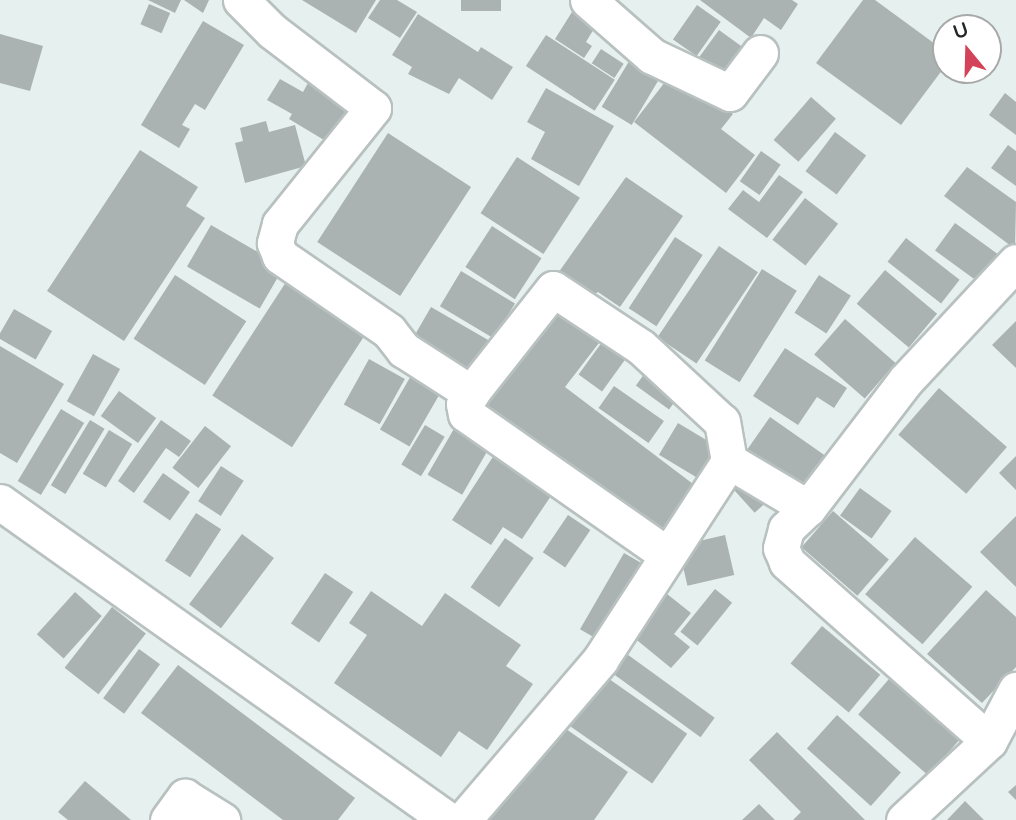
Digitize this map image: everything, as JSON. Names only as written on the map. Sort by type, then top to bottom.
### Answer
[{"type":"street","points":[[241,0],[272,31],[373,108],[280,225],[275,243],[279,256],[389,331],[404,350],[471,393]]},
{"type":"street","points":[[589,0],[652,56],[730,93],[760,53]]},
{"type":"street","points":[[989,741],[787,562],[780,548],[786,529],[808,508],[906,380],[1016,262]]},
{"type":"street","points":[[463,820],[600,660],[666,554],[729,461],[722,422],[641,347],[554,289],[471,393],[464,404],[466,414],[666,554]]},
{"type":"street","points":[[729,461],[808,508]]},
{"type":"street","points":[[0,502],[426,814]]},
{"type":"street","points":[[904,820],[989,741],[1013,698]]},
{"type":"street","points":[[172,813],[185,797],[222,820]]},
{"type":"building","points":[[148,0],[181,0],[175,13]]},
{"type":"building","points":[[184,0],[209,0],[203,13]]},
{"type":"building","points":[[302,0],[376,0],[356,33]]},
{"type":"building","points":[[380,0],[397,0],[417,12],[400,38],[368,18]]},
{"type":"building","points":[[461,0],[501,0],[501,11],[461,11]]},
{"type":"building","points":[[700,0],[792,0],[798,4],[781,30],[764,18],[751,38]]},
{"type":"building","points":[[863,0],[875,0],[932,42],[932,84],[901,125],[816,63]]},
{"type":"building","points":[[149,4],[170,13],[162,33],[140,24]]},
{"type":"building","points":[[697,5],[721,22],[697,56],[673,39]]},
{"type":"building","points":[[572,12],[595,27],[586,42],[592,46],[584,58],[555,39]]},
{"type":"building","points":[[418,14],[478,52],[481,47],[513,67],[492,100],[459,78],[449,94],[408,74],[412,67],[392,55]]},
{"type":"building","points":[[203,21],[244,45],[205,110],[195,104],[182,125],[190,129],[179,148],[141,125]]},
{"type":"building","points":[[719,30],[745,49],[724,78],[698,59]]},
{"type":"building","points":[[0,34],[43,46],[30,91],[0,83]]},
{"type":"building","points":[[546,35],[615,80],[595,111],[526,66]]},
{"type":"building","points":[[601,49],[624,64],[614,78],[592,63]]},
{"type":"building","points":[[631,58],[661,76],[632,125],[602,107]]},
{"type":"building","points":[[675,69],[733,114],[721,129],[755,155],[726,193],[634,122]]},
{"type":"building","points":[[280,79],[303,92],[308,83],[350,108],[329,143],[289,119],[292,114],[267,100]]},
{"type":"building","points":[[546,88],[614,126],[579,186],[531,159],[545,132],[527,122]]},
{"type":"building","points":[[1005,93],[1016,102],[1016,135],[989,115]]},
{"type":"building","points":[[811,97],[836,119],[799,162],[774,140]]},
{"type":"building","points":[[266,121],[269,132],[295,125],[306,166],[245,183],[235,143],[243,141],[240,128]]},
{"type":"building","points":[[835,132],[866,155],[837,195],[806,171]]},
{"type":"building","points":[[388,133],[471,187],[400,296],[317,242]]},
{"type":"building","points":[[1008,145],[1016,151],[1016,186],[991,168]]},
{"type":"building","points":[[140,150],[198,187],[186,206],[205,218],[124,341],[47,291]]},
{"type":"building","points":[[761,151],[781,165],[759,195],[740,181]]},
{"type":"building","points":[[517,157],[580,198],[543,254],[481,213]]},
{"type":"building","points":[[967,167],[1016,202],[1015,249],[944,196]]},
{"type":"building","points":[[779,175],[803,192],[767,238],[728,209],[743,190],[759,202]]},
{"type":"building","points":[[626,177],[683,216],[620,307],[598,292],[588,298],[556,276]]},
{"type":"building","points":[[805,198],[838,224],[805,266],[772,240]]},
{"type":"building","points":[[955,223],[1003,258],[983,285],[935,251]]},
{"type":"building","points":[[211,225],[284,267],[260,309],[187,267]]},
{"type":"building","points":[[492,226],[541,258],[515,299],[465,267]]},
{"type":"building","points":[[675,237],[703,255],[656,326],[629,308]]},
{"type":"building","points":[[906,238],[960,280],[941,304],[888,262]]},
{"type":"building","points":[[719,246],[758,272],[696,363],[657,337]]},
{"type":"building","points":[[762,269],[797,291],[740,382],[705,361]]},
{"type":"building","points":[[885,270],[937,314],[909,347],[857,304]]},
{"type":"building","points":[[461,271],[515,303],[494,339],[440,306]]},
{"type":"building","points":[[175,275],[246,321],[205,385],[134,339]]},
{"type":"building","points":[[819,275],[851,296],[826,333],[794,313]]},
{"type":"building","points":[[288,279],[368,331],[292,447],[212,396]]},
{"type":"building","points":[[558,306],[602,339],[565,387],[701,490],[663,541],[482,404]]},
{"type":"building","points":[[431,307],[491,342],[472,374],[412,339]]},
{"type":"building","points":[[14,309],[52,331],[36,360],[0,339],[0,333]]},
{"type":"building","points":[[845,319],[896,363],[865,398],[814,354]]},
{"type":"building","points":[[1016,321],[1016,368],[992,345]]},
{"type":"building","points":[[605,338],[628,355],[602,391],[579,374]]},
{"type":"building","points":[[0,346],[64,384],[17,463],[0,453]]},
{"type":"building","points":[[785,348],[847,388],[834,408],[817,397],[798,425],[753,396]]},
{"type":"building","points":[[93,354],[120,369],[94,416],[67,401]]},
{"type":"building","points":[[369,359],[405,379],[380,424],[344,404]]},
{"type":"building","points":[[650,366],[683,390],[669,410],[636,385]]},
{"type":"building","points":[[412,374],[441,391],[409,446],[380,429]]},
{"type":"building","points":[[614,386],[664,421],[648,443],[599,408]]},
{"type":"building","points":[[939,388],[1007,447],[966,494],[898,435]]},
{"type":"building","points":[[119,391],[156,418],[138,443],[101,416]]},
{"type":"building","points":[[61,409],[84,423],[41,495],[18,481]]},
{"type":"building","points":[[770,417],[831,460],[805,498],[744,455]]},
{"type":"building","points":[[90,420],[105,429],[65,494],[51,485]]},
{"type":"building","points":[[161,420],[191,441],[179,457],[166,448],[134,493],[118,481]]},
{"type":"building","points":[[678,423],[720,448],[701,480],[659,455]]},
{"type":"building","points":[[425,425],[445,437],[421,476],[401,464]]},
{"type":"building","points":[[205,426],[231,446],[198,488],[172,468]]},
{"type":"building","points":[[455,427],[490,447],[462,495],[428,475]]},
{"type":"building","points":[[109,430],[132,444],[106,488],[83,474]]},
{"type":"building","points":[[496,452],[555,490],[522,539],[503,527],[491,545],[452,520]]},
{"type":"building","points":[[1016,456],[1016,490],[999,473]]},
{"type":"building","points":[[221,466],[244,481],[221,516],[198,501]]},
{"type":"building","points":[[163,473],[190,492],[170,521],[143,502]]},
{"type":"building","points":[[748,477],[769,500],[755,513],[734,490]]},
{"type":"building","points":[[860,488],[892,511],[872,538],[840,516]]},
{"type":"building","points":[[833,511],[889,560],[857,596],[802,547]]},
{"type":"building","points":[[196,513],[221,529],[190,577],[165,561]]},
{"type":"building","points":[[568,515],[590,530],[565,567],[543,552]]},
{"type":"building","points":[[1016,516],[1016,587],[980,552]]},
{"type":"building","points":[[242,534],[274,558],[221,628],[189,604]]},
{"type":"building","points":[[725,535],[734,575],[687,586],[678,546]]},
{"type":"building","points":[[915,537],[972,587],[922,644],[865,594]]},
{"type":"building","points":[[505,538],[534,558],[499,607],[471,587]]},
{"type":"building","points":[[624,553],[645,565],[601,641],[580,629]]},
{"type":"building","points":[[325,573],[353,592],[319,643],[291,624]]},
{"type":"building","points":[[715,589],[732,603],[697,646],[680,632]]},
{"type":"building","points":[[662,590],[691,613],[674,634],[690,647],[671,668],[627,632]]},
{"type":"building","points":[[986,590],[1016,617],[1016,667],[982,703],[927,654]]},
{"type":"building","points":[[371,591],[422,626],[445,593],[521,645],[506,666],[533,684],[487,750],[459,731],[441,757],[334,683],[367,635],[349,623]]},
{"type":"building","points":[[75,592],[102,616],[64,658],[37,634]]},
{"type":"building","points":[[112,607],[146,633],[98,694],[65,668]]},
{"type":"building","points":[[822,626],[880,675],[849,712],[791,664]]},
{"type":"building","points":[[139,649],[160,664],[124,714],[103,698]]},
{"type":"building","points":[[620,649],[715,718],[701,737],[606,668]]},
{"type":"building","points":[[178,665],[355,798],[338,820],[283,820],[141,713]]},
{"type":"building","points":[[602,674],[687,734],[652,784],[567,724]]},
{"type":"building","points":[[889,679],[959,740],[928,775],[858,714]]},
{"type":"building","points":[[837,715],[901,773],[871,806],[807,748]]},
{"type":"building","points":[[553,720],[628,772],[594,820],[482,820]]},
{"type":"building","points":[[777,732],[865,820],[793,820],[801,812],[749,760]]},
{"type":"building","points":[[85,781],[131,820],[68,820],[58,812]]},
{"type":"building","points":[[1016,785],[1016,800],[1008,792]]},
{"type":"building","points":[[965,801],[984,820],[947,820]]},
{"type":"building","points":[[759,804],[775,820],[742,820]]}]
